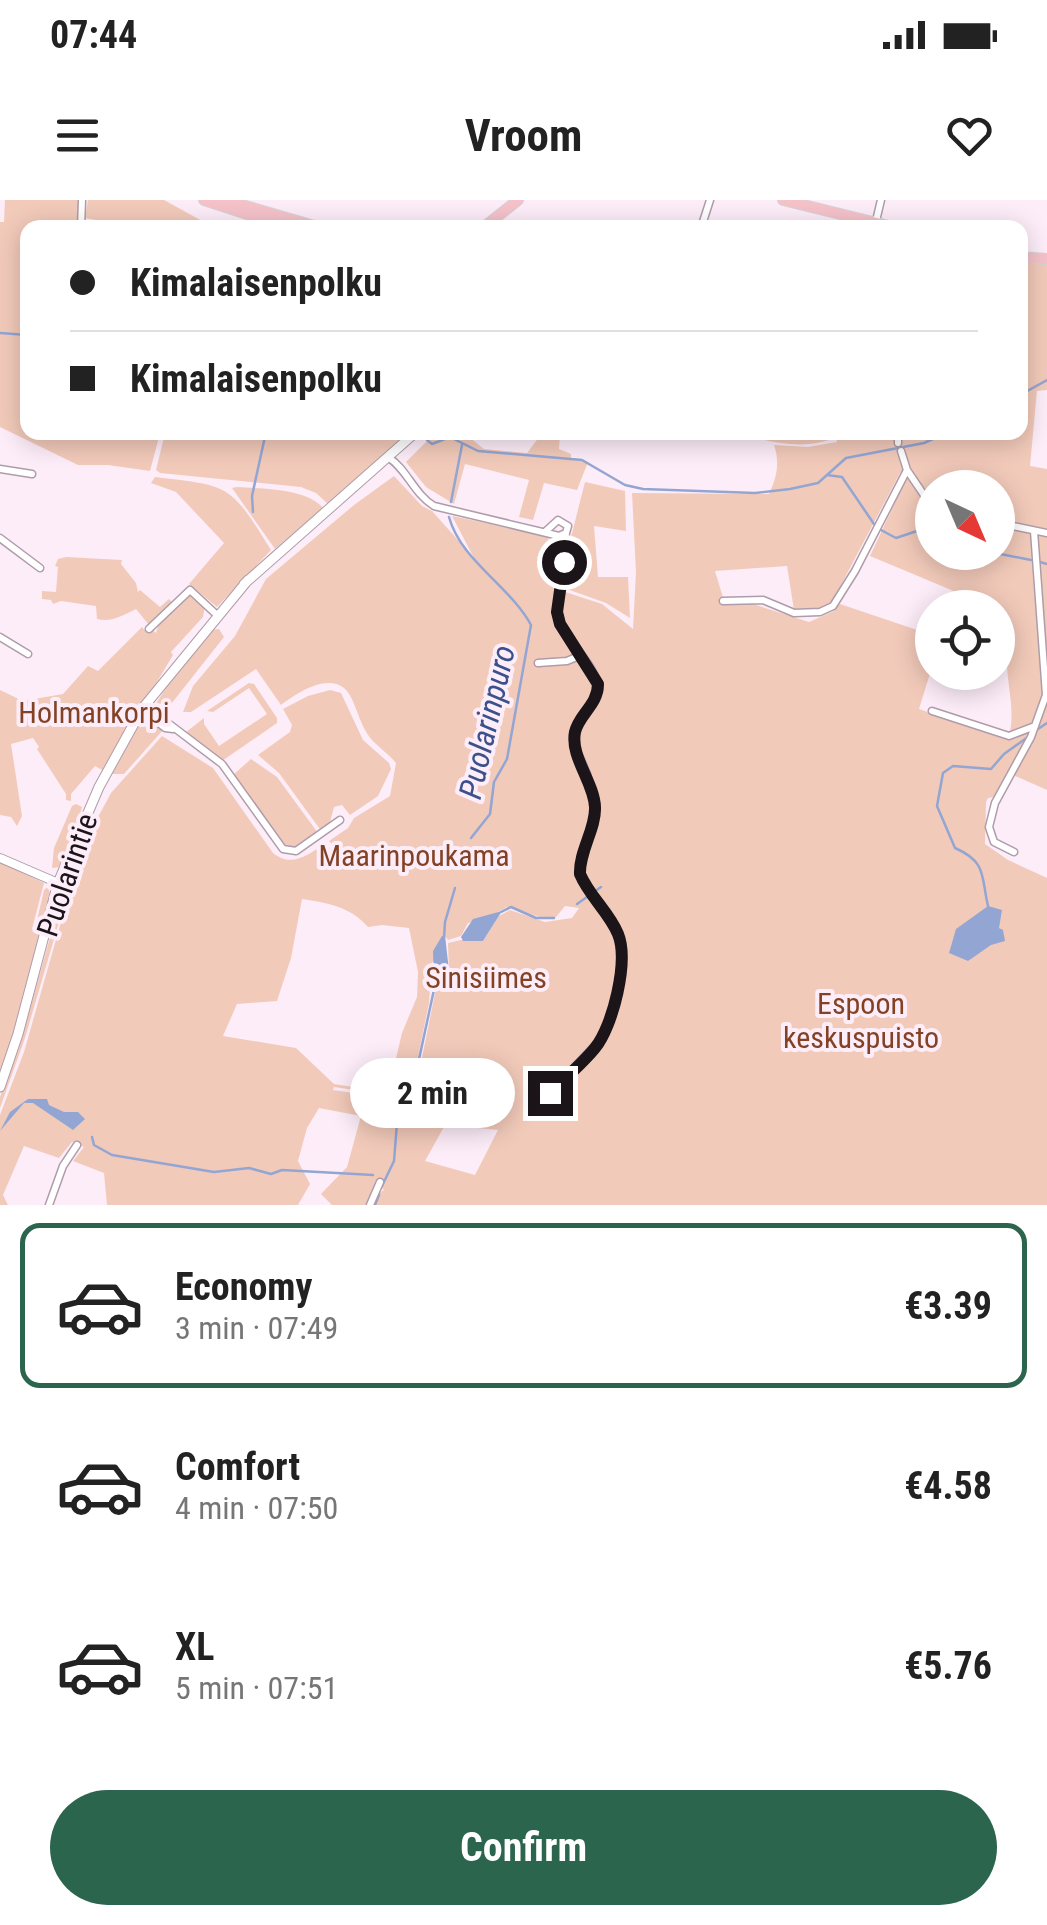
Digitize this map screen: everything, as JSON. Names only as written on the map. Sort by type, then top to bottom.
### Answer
[{"type":"main road","points":[[204,200],[265,220]]},
{"type":"main road","points":[[225,200],[294,220]]},
{"type":"main road","points":[[494,220],[520,200]]},
{"type":"main road","points":[[501,220],[520,200]]},
{"type":"main road","points":[[783,200],[872,220]]},
{"type":"main road","name":"Puolarintie","points":[[0,1086],[58,883],[99,787],[142,710],[178,654],[248,580],[408,440]]},
{"type":"street","points":[[899,440],[907,470],[915,482]]},
{"type":"street","points":[[389,458],[395,470],[422,497],[444,510],[559,536],[566,534]]},
{"type":"street","points":[[0,468],[32,474]]},
{"type":"street","points":[[724,601],[754,598],[804,614],[833,606],[907,470]]},
{"type":"street","points":[[541,1109],[550,1093],[595,1048],[613,1011],[620,973],[620,941],[580,878],[579,866],[596,812],[575,742],[576,732],[595,702],[598,684],[562,630],[557,612],[568,526],[561,520],[546,531]]},
{"type":"street","points":[[1015,527],[1047,533]]},
{"type":"street","points":[[1014,852],[994,842],[989,827],[1002,790],[1037,725],[1046,696],[1034,530]]},
{"type":"street","points":[[0,538],[40,568]]},
{"type":"street","points":[[148,629],[190,590],[216,614]]},
{"type":"street","points":[[0,637],[28,654]]},
{"type":"street","points":[[538,664],[567,661],[581,655]]},
{"type":"street","points":[[142,710],[222,764],[284,850],[296,852],[340,820]]},
{"type":"street","points":[[932,711],[1009,736],[1037,725]]},
{"type":"street","points":[[0,858],[58,883]]},
{"type":"street","points":[[49,1205],[77,1145]]},
{"type":"street","points":[[370,1205],[380,1182]]},
{"type":"green space","points":[[5,200],[79,200],[78,220],[20,220],[20,437],[0,427],[0,222],[4,222]]},
{"type":"green space","points":[[88,200],[164,200],[200,220],[96,220],[85,218]]},
{"type":"green space","points":[[1028,262],[1047,263],[1047,390],[1037,391],[1030,466],[1047,469],[1047,531],[1015,524],[1015,470],[915,470],[915,479],[903,451],[907,470],[900,473],[832,602],[822,608],[794,610],[787,566],[715,571],[725,604],[753,604],[809,622],[840,604],[915,629],[915,690],[925,690],[919,709],[1008,739],[1009,690],[1015,690],[1015,590],[951,590],[870,556],[907,477],[915,488],[915,570],[1015,570],[1015,529],[1047,536],[1047,790],[1013,775],[1002,783],[995,797],[986,802],[985,844],[1047,878],[1047,1205],[374,1205],[384,1190],[380,1186],[368,1205],[332,1205],[321,1194],[347,1167],[361,1116],[319,1108],[307,1128],[298,1161],[310,1184],[298,1205],[107,1205],[104,1173],[73,1161],[84,1147],[72,1142],[59,1158],[24,1146],[3,1195],[8,1205],[0,1205],[0,1115],[24,1052],[69,894],[111,793],[162,736],[213,768],[273,853],[287,859],[306,856],[325,844],[336,853],[359,860],[329,841],[348,828],[354,818],[390,796],[396,763],[368,735],[353,701],[340,685],[322,684],[304,690],[281,705],[256,669],[191,712],[183,712],[193,686],[235,636],[266,579],[394,476],[474,558],[452,516],[549,536],[542,576],[560,579],[559,590],[602,604],[633,629],[636,572],[632,493],[769,494],[777,470],[774,445],[808,447],[837,440],[1028,440]],"holes":[[[302,899],[347,910],[368,927],[409,928],[418,972],[417,997],[402,1033],[389,1088],[384,1092],[334,1084],[296,1048],[223,1036],[237,1004],[277,1001],[291,958]],[[565,906],[579,908],[572,918],[545,922],[510,910],[499,916],[483,941],[448,943],[449,971],[436,988],[419,1073],[409,1098],[510,1108],[507,1115],[333,1090],[334,1087],[404,1097],[415,1071],[429,1003],[432,963],[445,936],[448,940],[461,936],[468,923],[507,907],[543,918],[556,917]],[[445,1125],[498,1130],[475,1175],[425,1161]]]},
{"type":"green space","points":[[27,440],[158,440],[150,471],[78,465]]},
{"type":"green space","points":[[163,440],[404,440],[328,504],[301,487],[156,470]]},
{"type":"green space","points":[[428,440],[473,440],[484,449],[527,453],[537,440],[560,440],[559,449],[571,454],[571,459],[588,462],[577,490],[544,483],[533,520],[519,517],[529,480],[465,464],[454,504],[426,487],[406,462]]},
{"type":"green space","points":[[765,440],[827,440],[786,444]]},
{"type":"green space","points":[[155,477],[199,483],[226,492],[246,512],[271,550],[217,607],[189,584],[224,543],[176,492],[151,483]]},
{"type":"green space","points":[[585,482],[625,491],[626,531],[594,526],[598,577],[628,577],[630,618],[606,603],[564,588],[568,549]]},
{"type":"green space","points":[[232,488],[295,493],[323,508],[275,549]]},
{"type":"green space","points":[[58,559],[122,560],[138,592],[160,607],[169,599],[172,602],[149,625],[136,609],[102,620],[97,619],[96,606],[61,601],[53,604],[42,599],[42,591],[56,592],[55,566]]},
{"type":"green space","name":"Holmankorpi","points":[[189,593],[205,606],[203,617],[171,652],[173,655],[104,771],[95,766],[71,794],[71,801],[66,800],[33,738],[11,744],[22,816],[17,826],[11,817],[0,815],[0,690],[23,701],[63,694],[88,666],[98,671],[142,627],[147,633],[156,633],[160,620]]},
{"type":"green space","points":[[219,629],[224,637],[161,712],[157,702],[172,679],[211,630]]},
{"type":"green space","points":[[249,683],[254,684],[277,723],[222,761],[186,732],[204,718],[219,746],[267,714],[249,688],[213,712],[207,711]]},
{"type":"green space","points":[[330,690],[341,693],[363,740],[391,769],[378,796],[350,815],[342,805],[334,807],[329,826],[322,832],[279,773],[258,755],[290,732],[292,725],[283,709]]},
{"type":"green space","points":[[147,721],[163,730],[124,774],[111,774],[137,725]]},
{"type":"green space","points":[[251,759],[277,777],[318,833],[295,848],[283,845],[233,775]]},
{"type":"green space","points":[[76,804],[82,807],[74,837],[60,867],[52,868],[54,848]]},
{"type":"green space","points":[[0,862],[44,883],[32,929],[48,887],[50,894],[29,985],[0,1078]]},
{"type":"green space","points":[[74,871],[25,1038],[0,1108],[0,1097],[26,1023],[67,877]]},
{"type":"water","points":[[988,906],[1002,910],[999,928],[1005,941],[991,945],[968,961],[949,953],[956,929]]},
{"type":"water","points":[[502,911],[483,941],[463,941],[461,937],[473,919]]},
{"type":"water","points":[[445,935],[449,971],[434,988],[433,951]]},
{"type":"water","points":[[28,1099],[47,1099],[49,1105],[64,1112],[78,1112],[85,1119],[73,1130],[33,1103],[24,1103],[0,1131],[10,1112]]},
{"type":"waterway","points":[[0,333],[20,334]]},
{"type":"waterway","points":[[1028,391],[1047,380]]},
{"type":"waterway","points":[[253,512],[252,496],[264,440]]},
{"type":"waterway","points":[[427,440],[432,444],[442,440]]},
{"type":"waterway","points":[[456,440],[478,451],[582,460],[625,485],[643,489],[755,493],[818,483],[846,458],[931,440]]},
{"type":"waterway","name":"Puolarinpuro","points":[[451,502],[462,445]]},
{"type":"waterway","points":[[827,475],[842,477],[874,524]]},
{"type":"waterway","name":"Puolarinpuro","points":[[449,517],[464,547],[531,625],[507,759],[494,782],[490,814],[471,838]]},
{"type":"waterway","points":[[881,530],[896,538],[915,532]]},
{"type":"waterway","points":[[1015,557],[1031,560]]},
{"type":"waterway","points":[[1040,562],[1047,564]]},
{"type":"waterway","points":[[1038,729],[1047,723]]},
{"type":"waterway","points":[[988,906],[978,865],[955,848],[937,806],[943,773],[953,766],[991,769],[1028,737]]},
{"type":"waterway","points":[[577,904],[601,887]]},
{"type":"waterway","name":"Puolarinpuro","points":[[444,938],[455,888]]},
{"type":"waterway","points":[[501,912],[511,907],[536,918],[554,918]]},
{"type":"waterway","name":"Puolarinpuro","points":[[382,1186],[394,1161],[397,1123],[416,1073],[435,985]]},
{"type":"waterway","points":[[92,1137],[94,1145],[112,1155],[214,1172],[249,1168],[271,1174],[282,1170],[373,1175]]},
{"type":"waterway","points":[[375,1205],[379,1195]]},
{"type":"route","points":[[550,1093],[605,1033],[613,1011],[622,956],[618,933],[580,878],[579,866],[596,812],[576,746],[576,732],[599,691],[596,678],[560,624],[557,612],[564,562]]},
{"type":"park label","name":"Maarinpoukama","points":[[414,855]]},
{"type":"park label","name":"Sinisiimes","points":[[486,977]]},
{"type":"park label","name":"Espoon keskuspuisto","points":[[861,1020]]}]
